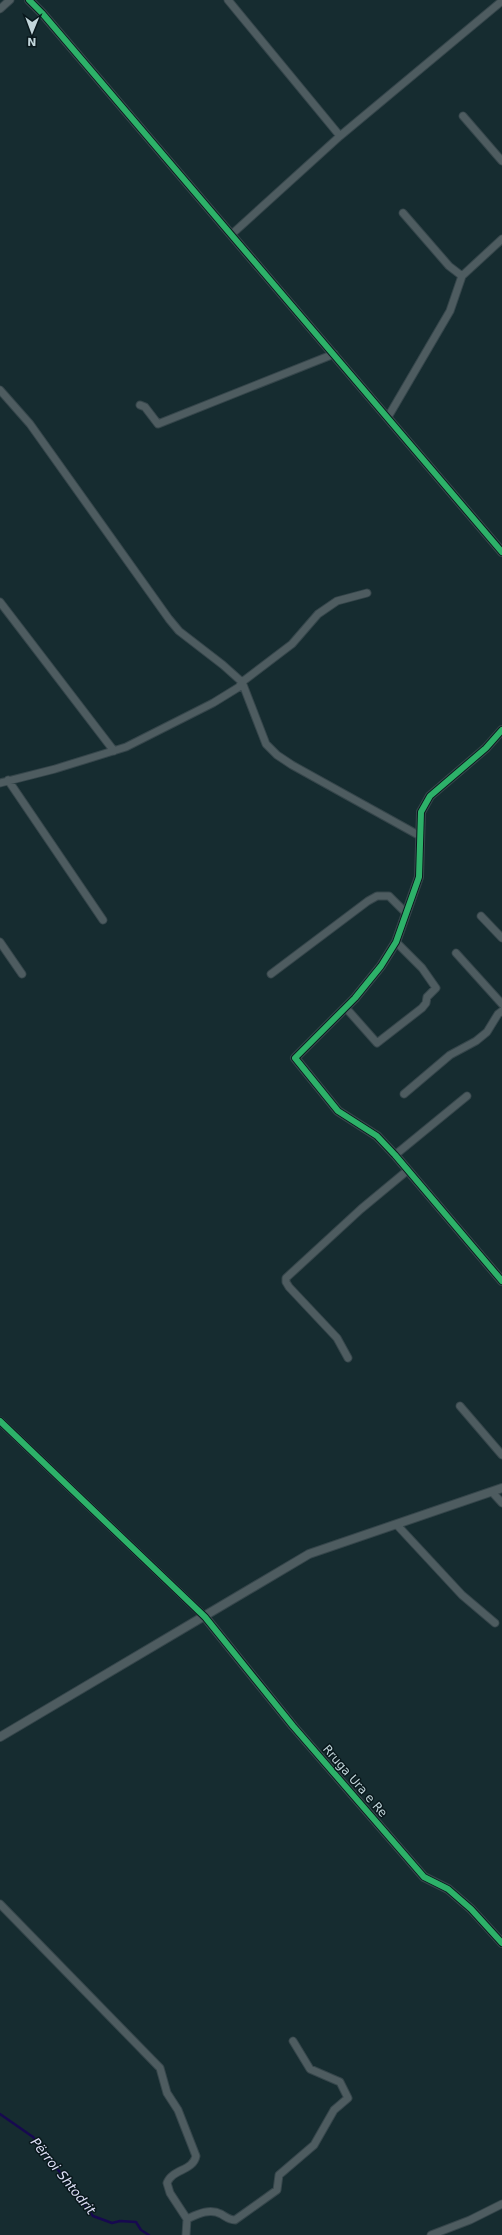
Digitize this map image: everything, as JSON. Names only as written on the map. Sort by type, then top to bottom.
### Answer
[{"type":"street","points":[[0,9],[10,0]]},
{"type":"street","points":[[29,0],[232,234],[502,552]]},
{"type":"street","points":[[228,0],[340,136]]},
{"type":"street","points":[[232,234],[340,136],[502,1]]},
{"type":"street","points":[[463,116],[502,161]]},
{"type":"street","points":[[403,213],[449,266],[462,276]]},
{"type":"street","points":[[388,417],[450,311],[462,276],[502,239]]},
{"type":"street","points":[[140,405],[145,407],[158,424],[334,354]]},
{"type":"street","points":[[0,390],[30,424],[169,619],[179,631],[223,664],[242,682],[266,744],[277,755],[338,792],[420,836]]},
{"type":"street","points":[[0,783],[55,769],[114,751],[213,703],[239,687],[242,682],[292,644],[318,614],[337,601],[367,593]]},
{"type":"street","points":[[0,602],[114,751]]},
{"type":"street","points":[[502,730],[486,748],[430,796],[421,812],[421,863],[419,877],[396,942],[381,966],[346,1008],[299,1053],[296,1060],[338,1111],[377,1136],[395,1155],[502,1281]]},
{"type":"street","points":[[8,780],[103,920]]},
{"type":"street","points":[[271,974],[337,923],[377,896],[389,896],[406,912]]},
{"type":"street","points":[[481,916],[502,938]]},
{"type":"street","points":[[0,942],[22,974]]},
{"type":"street","points":[[346,1008],[377,1043],[400,1027],[425,1005],[427,997],[436,988],[422,968],[396,942]]},
{"type":"street","points":[[456,953],[502,1004]]},
{"type":"street","points":[[404,1094],[450,1055],[476,1041],[487,1032],[502,1010]]},
{"type":"street","points":[[395,1155],[467,1096]]},
{"type":"street","points":[[348,1358],[337,1338],[289,1287],[286,1282],[286,1278],[361,1208],[408,1170]]},
{"type":"street","points":[[460,1406],[502,1455]]},
{"type":"street","points":[[0,1421],[205,1617]]},
{"type":"street","points":[[0,1738],[105,1674],[205,1617],[309,1554],[398,1525],[502,1488]]},
{"type":"street","points":[[492,1492],[502,1503]]},
{"type":"street","points":[[398,1525],[462,1595],[495,1623]]},
{"type":"street","name":"Rruga Ura e Re","points":[[205,1617],[293,1726],[424,1877],[448,1889],[471,1909],[502,1943]]},
{"type":"street","points":[[0,1904],[160,2068],[167,2093],[178,2110],[196,2156],[191,2166],[172,2176],[168,2183],[170,2193],[188,2219],[186,2235]]},
{"type":"street","points":[[188,2219],[202,2212],[217,2212],[230,2220],[235,2220],[277,2190],[279,2175],[314,2144],[334,2110],[348,2098],[340,2082],[310,2069],[294,2041]]},
{"type":"street","points":[[431,2235],[470,2220],[502,2204]]},
{"type":"waterway","name":"Përroi Shtodrit","points":[[0,2114],[33,2137],[93,2216],[112,2223],[120,2221],[136,2222],[141,2230],[149,2235]]},
{"type":"cycle path","points":[[29,0],[42,13],[502,552]]},
{"type":"cycle path","points":[[502,730],[486,748],[430,796],[421,812],[419,877],[396,942],[381,966],[355,998],[295,1058],[338,1111],[377,1136],[395,1155],[502,1281]]},
{"type":"cycle path","points":[[0,1421],[205,1617],[293,1726],[424,1877],[448,1889],[471,1909],[502,1943]]}]
